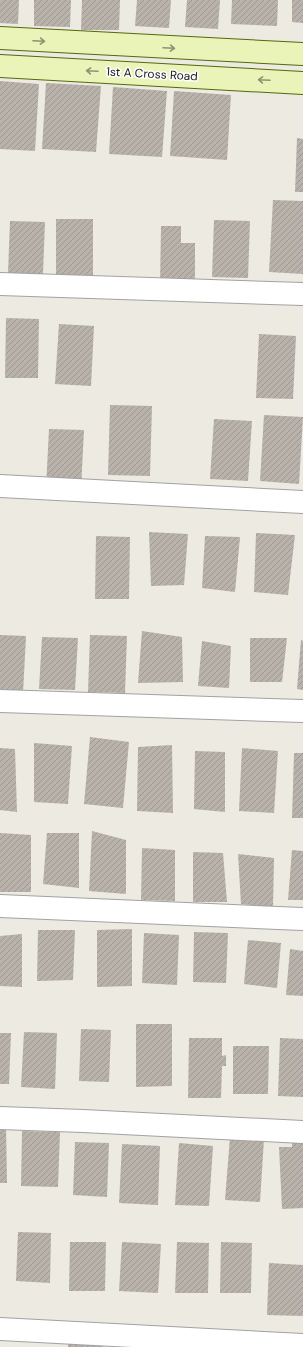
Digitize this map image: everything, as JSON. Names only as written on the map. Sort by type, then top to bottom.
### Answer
[{"type":"street","points":[[0,38],[303,54]]},
{"type":"street","name":"1st A Cross Road","points":[[0,66],[303,83]]},
{"type":"street","points":[[0,284],[303,294]]},
{"type":"street","points":[[0,486],[303,502]]},
{"type":"street","points":[[0,701],[303,711]]},
{"type":"street","points":[[0,906],[303,919]]},
{"type":"street","points":[[0,1118],[303,1132]]},
{"type":"street","points":[[0,1329],[303,1345]]},
{"type":"building","points":[[0,0],[19,0],[18,24],[0,23]]},
{"type":"building","points":[[34,0],[71,0],[70,27],[34,26]]},
{"type":"building","points":[[82,0],[120,0],[119,30],[81,30]]},
{"type":"building","points":[[137,0],[171,0],[169,28],[135,26]]},
{"type":"building","points":[[187,0],[220,0],[218,29],[185,27]]},
{"type":"building","points":[[232,0],[278,0],[277,26],[231,24]]},
{"type":"building","points":[[292,0],[303,0],[303,23],[292,22]]},
{"type":"building","points":[[0,81],[39,84],[35,151],[0,149]]},
{"type":"building","points":[[46,83],[101,86],[96,152],[42,149]]},
{"type":"building","points":[[113,87],[167,91],[162,157],[109,154]]},
{"type":"building","points":[[174,91],[231,95],[227,160],[170,156]]},
{"type":"building","points":[[297,138],[303,139],[303,192],[295,192]]},
{"type":"building","points":[[273,200],[303,201],[303,274],[269,272]]},
{"type":"building","points":[[56,219],[93,219],[93,275],[56,275]]},
{"type":"building","points":[[214,220],[250,221],[248,278],[212,277]]},
{"type":"building","points":[[10,221],[45,222],[43,274],[8,273]]},
{"type":"building","points":[[161,226],[181,226],[181,243],[195,243],[195,285],[160,284]]},
{"type":"building","points":[[6,318],[39,319],[38,378],[5,378]]},
{"type":"building","points":[[59,324],[94,326],[91,386],[55,384]]},
{"type":"building","points":[[259,334],[296,336],[293,399],[256,398]]},
{"type":"building","points":[[110,405],[152,406],[150,476],[108,475]]},
{"type":"building","points":[[264,415],[303,417],[299,484],[260,481]]},
{"type":"building","points":[[214,419],[252,421],[248,481],[210,479]]},
{"type":"building","points":[[49,429],[84,430],[81,489],[46,488]]},
{"type":"building","points":[[149,532],[188,534],[184,585],[151,586]]},
{"type":"building","points":[[256,533],[295,535],[288,595],[254,592]]},
{"type":"building","points":[[96,536],[130,537],[129,599],[95,599]]},
{"type":"building","points":[[205,536],[240,537],[235,592],[202,588]]},
{"type":"building","points":[[142,631],[182,637],[183,682],[138,683]]},
{"type":"building","points":[[0,635],[26,636],[23,694],[0,693]]},
{"type":"building","points":[[90,635],[127,636],[125,693],[88,692]]},
{"type":"building","points":[[42,637],[78,638],[75,690],[39,689]]},
{"type":"building","points":[[250,638],[287,638],[282,682],[250,682]]},
{"type":"building","points":[[301,640],[303,641],[303,690],[297,689]]},
{"type":"building","points":[[202,641],[231,646],[229,688],[198,686]]},
{"type":"building","points":[[90,737],[129,742],[123,808],[84,804]]},
{"type":"building","points":[[34,743],[72,746],[68,804],[34,802]]},
{"type":"building","points":[[172,745],[173,813],[137,811],[138,747]]},
{"type":"building","points":[[0,748],[15,749],[17,812],[0,810]]},
{"type":"building","points":[[242,748],[278,751],[274,813],[239,811]]},
{"type":"building","points":[[195,751],[225,752],[225,812],[194,809]]},
{"type":"building","points":[[294,753],[303,753],[303,818],[292,818]]},
{"type":"building","points":[[92,831],[126,840],[126,894],[89,891]]},
{"type":"building","points":[[0,833],[31,835],[31,892],[0,892]]},
{"type":"building","points":[[47,833],[79,833],[79,888],[43,884]]},
{"type":"building","points":[[142,848],[175,850],[175,901],[141,900]]},
{"type":"building","points":[[292,850],[303,851],[303,900],[288,900]]},
{"type":"building","points":[[193,852],[223,853],[227,902],[193,902]]},
{"type":"building","points":[[238,854],[274,858],[273,907],[241,904]]},
{"type":"building","points":[[132,929],[132,986],[97,987],[97,930]]},
{"type":"building","points":[[38,930],[75,930],[73,980],[37,981]]},
{"type":"building","points":[[194,932],[228,933],[226,983],[193,982]]},
{"type":"building","points":[[144,933],[179,935],[177,985],[142,983]]},
{"type":"building","points":[[22,934],[22,987],[0,986],[0,936]]},
{"type":"building","points":[[248,940],[281,943],[277,988],[244,984]]},
{"type":"building","points":[[290,949],[303,951],[303,996],[286,995]]},
{"type":"building","points":[[136,1024],[172,1024],[172,1086],[136,1087]]},
{"type":"building","points":[[81,1029],[111,1030],[109,1082],[79,1081]]},
{"type":"building","points":[[24,1032],[57,1033],[55,1089],[21,1087]]},
{"type":"building","points":[[0,1033],[11,1033],[9,1084],[0,1084]]},
{"type":"building","points":[[189,1038],[222,1038],[222,1056],[226,1055],[226,1066],[222,1066],[221,1098],[188,1098]]},
{"type":"building","points":[[280,1038],[303,1039],[303,1097],[278,1096]]},
{"type":"building","points":[[233,1046],[269,1046],[268,1094],[233,1094]]},
{"type":"building","points":[[0,1126],[6,1126],[7,1183],[0,1183]]},
{"type":"building","points":[[22,1131],[60,1132],[58,1187],[21,1186]]},
{"type":"building","points":[[230,1137],[264,1139],[260,1202],[225,1200]]},
{"type":"building","points":[[292,1141],[303,1141],[303,1208],[282,1209],[279,1147],[292,1147]]},
{"type":"building","points":[[75,1142],[109,1143],[107,1197],[73,1195]]},
{"type":"building","points":[[179,1143],[213,1146],[209,1206],[175,1205]]},
{"type":"building","points":[[122,1144],[160,1146],[158,1205],[119,1203]]},
{"type":"building","points":[[18,1232],[51,1233],[50,1283],[16,1281]]},
{"type":"building","points":[[70,1242],[106,1242],[105,1291],[69,1291]]},
{"type":"building","points":[[122,1242],[161,1244],[158,1293],[119,1291]]},
{"type":"building","points":[[177,1242],[209,1243],[208,1293],[175,1293]]},
{"type":"building","points":[[221,1242],[252,1243],[251,1293],[220,1293]]},
{"type":"building","points":[[269,1263],[303,1265],[303,1316],[267,1315]]},
{"type":"building","points":[[68,1341],[103,1343],[103,1347],[68,1347]]}]
